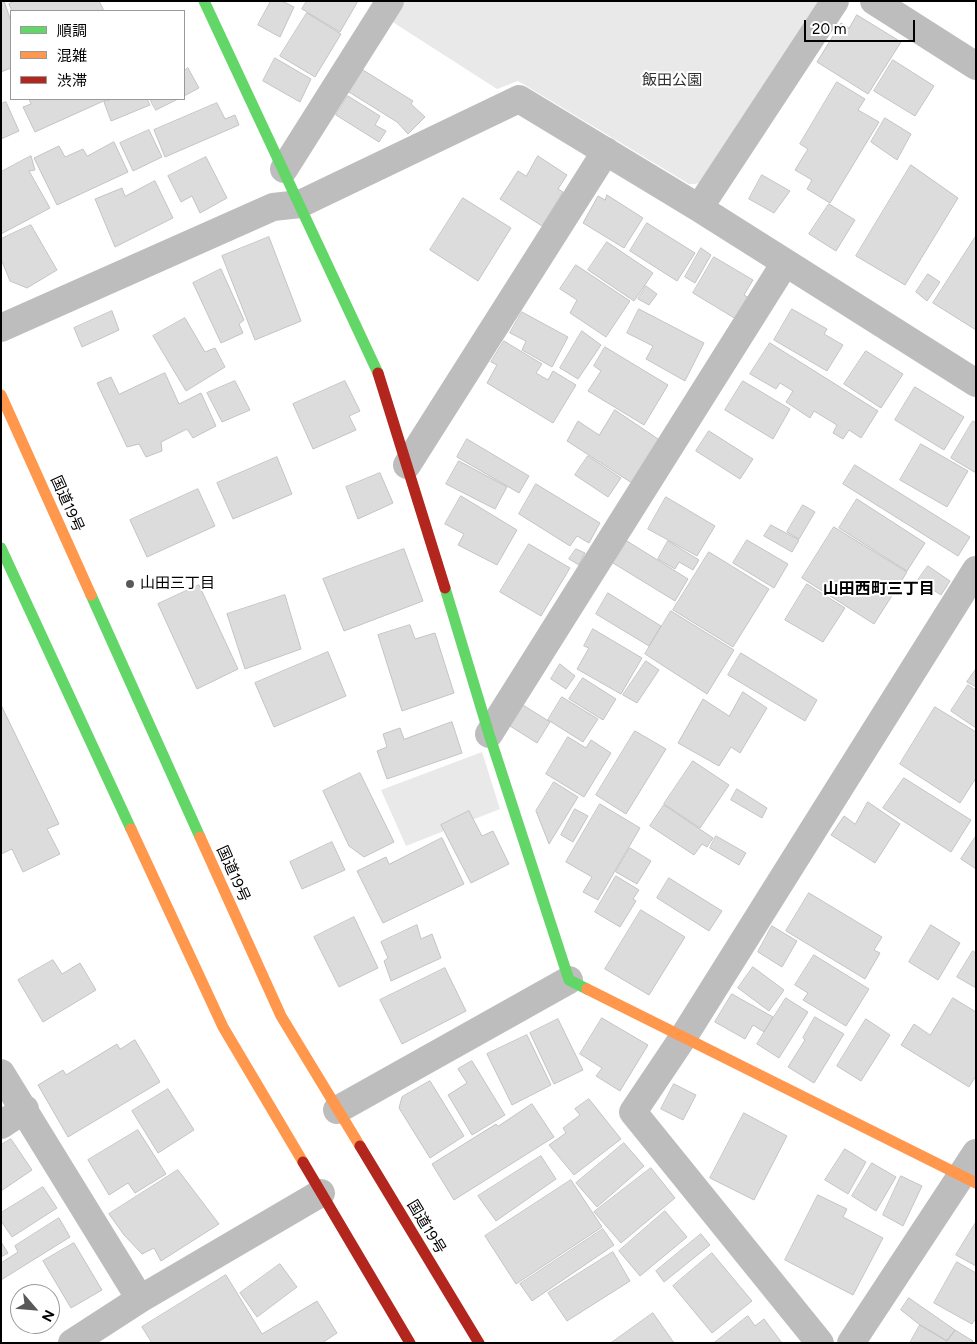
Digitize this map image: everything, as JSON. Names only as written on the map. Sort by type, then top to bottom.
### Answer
[{"type":"main road","points":[[204,1],[284,168],[378,372],[408,464],[489,734],[568,980],[684,1036],[968,1180]]},
{"type":"main road","name":"国道19号","points":[[1,395],[281,1016],[479,1343]]},
{"type":"main road","points":[[1,548],[222,1027],[410,1343]]},
{"type":"street","points":[[284,168],[390,1]]},
{"type":"street","points":[[699,208],[836,1]]},
{"type":"street","points":[[874,1],[976,66]]},
{"type":"street","points":[[1,328],[273,207],[300,204],[519,100],[699,208],[976,383]]},
{"type":"street","points":[[408,464],[606,151]]},
{"type":"street","points":[[489,734],[785,264]]},
{"type":"street","points":[[820,1343],[633,1112],[684,1036],[976,570]]},
{"type":"street","points":[[337,1110],[568,980]]},
{"type":"street","points":[[1,1073],[140,1299]]},
{"type":"street","points":[[1,1125],[24,1109]]},
{"type":"street","points":[[851,1343],[968,1180],[976,1153]]},
{"type":"street","points":[[72,1343],[140,1299],[321,1193]]},
{"type":"green space","name":"飯田公園","points":[[405,1],[822,1],[701,182],[689,184],[518,81],[497,89],[391,21]]},
{"type":"green space","points":[[482,752],[500,809],[406,846],[381,790]]},
{"type":"building","points":[[1,1],[4,1],[10,18],[10,68],[1,72]]},
{"type":"building","points":[[15,1],[99,1],[104,10],[12,10],[9,4]]},
{"type":"building","points":[[271,1],[282,1],[294,7],[280,37],[258,25]]},
{"type":"building","points":[[307,1],[358,1],[340,32],[302,9]]},
{"type":"building","points":[[307,13],[341,34],[315,77],[280,56]]},
{"type":"building","points":[[857,15],[901,42],[868,94],[817,62],[841,23],[849,28]]},
{"type":"building","points":[[275,58],[311,79],[300,102],[263,81]]},
{"type":"building","points":[[893,60],[934,86],[915,116],[874,91]]},
{"type":"building","points":[[188,68],[199,88],[185,95],[185,70]]},
{"type":"building","points":[[363,70],[413,101],[411,104],[425,117],[408,134],[397,122],[349,92]]},
{"type":"building","points":[[837,82],[865,99],[858,110],[879,122],[830,203],[807,189],[812,180],[795,170],[808,149],[800,144]]},
{"type":"building","points":[[348,96],[380,116],[375,125],[386,131],[379,142],[336,115]]},
{"type":"building","points":[[29,100],[106,100],[35,132],[23,107],[31,104]]},
{"type":"building","points":[[110,100],[148,100],[150,105],[111,121],[104,102]]},
{"type":"building","points":[[151,100],[176,100],[156,110]]},
{"type":"building","points":[[6,102],[19,131],[1,139],[1,104]]},
{"type":"building","points":[[217,103],[225,119],[235,115],[239,125],[165,157],[154,130]]},
{"type":"building","points":[[885,118],[911,134],[897,160],[871,142]]},
{"type":"building","points":[[149,130],[162,157],[133,171],[120,143]]},
{"type":"building","points":[[114,142],[128,172],[57,205],[34,158],[59,146],[65,157],[83,149],[87,156]]},
{"type":"building","points":[[31,156],[35,170],[29,171],[50,208],[1,234],[1,172]]},
{"type":"building","points":[[538,156],[567,175],[558,189],[563,192],[542,226],[500,199],[518,171],[526,176]]},
{"type":"building","points":[[206,157],[227,198],[200,213],[192,196],[181,202],[168,176]]},
{"type":"building","points":[[911,165],[958,198],[905,285],[856,256]]},
{"type":"building","points":[[762,175],[790,191],[774,213],[749,199]]},
{"type":"building","points":[[155,181],[173,218],[115,247],[95,199],[122,188],[125,196]]},
{"type":"building","points":[[607,195],[643,218],[624,248],[583,223],[598,196],[605,200]]},
{"type":"building","points":[[463,198],[511,228],[478,281],[430,250]]},
{"type":"building","points":[[829,204],[855,220],[836,251],[809,234]]},
{"type":"building","points":[[647,223],[695,253],[677,281],[630,251]]},
{"type":"building","points":[[31,225],[57,270],[27,288],[10,281],[1,259],[1,239]]},
{"type":"building","points":[[976,236],[976,330],[933,303]]},
{"type":"building","points":[[269,237],[301,321],[255,340],[222,256]]},
{"type":"building","points":[[607,242],[653,273],[634,301],[588,270]]},
{"type":"building","points":[[701,248],[711,255],[695,283],[685,277]]},
{"type":"building","points":[[714,257],[753,280],[744,295],[749,298],[736,319],[693,293]]},
{"type":"building","points":[[576,265],[630,301],[606,337],[570,313],[577,300],[560,289]]},
{"type":"building","points":[[221,269],[244,320],[239,324],[243,333],[221,343],[193,283]]},
{"type":"building","points":[[928,274],[940,282],[927,301],[916,292]]},
{"type":"building","points":[[646,286],[657,294],[649,305],[638,299]]},
{"type":"building","points":[[639,309],[704,343],[685,381],[646,359],[653,346],[627,333]]},
{"type":"building","points":[[792,309],[827,329],[824,334],[843,345],[827,371],[774,340]]},
{"type":"building","points":[[112,311],[119,330],[82,347],[74,328]]},
{"type":"building","points":[[522,312],[568,337],[552,367],[522,350],[526,341],[510,333]]},
{"type":"building","points":[[185,318],[205,352],[215,348],[225,367],[186,391],[153,336]]},
{"type":"building","points":[[582,331],[601,345],[578,379],[560,368]]},
{"type":"building","points":[[504,341],[542,364],[536,373],[548,380],[553,371],[576,385],[553,423],[487,383],[497,365],[491,362]]},
{"type":"building","points":[[770,343],[878,411],[861,438],[849,430],[843,439],[833,433],[837,425],[814,411],[810,418],[786,402],[793,391],[780,383],[776,389],[750,374]]},
{"type":"building","points":[[605,347],[668,385],[644,425],[588,391],[601,371],[594,366]]},
{"type":"building","points":[[866,351],[903,374],[881,408],[844,384]]},
{"type":"building","points":[[165,373],[179,404],[201,393],[216,426],[193,438],[187,429],[161,442],[162,451],[146,457],[139,444],[127,447],[97,383],[111,377],[119,394]]},
{"type":"building","points":[[235,381],[250,410],[222,422],[207,393]]},
{"type":"building","points":[[345,381],[360,411],[349,416],[356,430],[313,449],[293,404]]},
{"type":"building","points":[[743,381],[790,409],[773,439],[725,410]]},
{"type":"building","points":[[915,387],[964,417],[944,450],[895,420]]},
{"type":"building","points":[[615,410],[661,441],[632,483],[567,441],[578,421],[599,435]]},
{"type":"building","points":[[973,421],[976,423],[976,473],[951,458]]},
{"type":"building","points":[[709,431],[753,459],[740,479],[696,451]]},
{"type":"building","points":[[467,439],[529,476],[519,493],[457,457]]},
{"type":"building","points":[[921,444],[968,471],[947,507],[900,480]]},
{"type":"building","points":[[588,456],[621,478],[608,497],[575,475]]},
{"type":"building","points":[[277,457],[292,494],[233,519],[217,483]]},
{"type":"building","points":[[459,461],[507,487],[495,509],[446,484]]},
{"type":"building","points":[[855,465],[970,537],[958,556],[843,484]]},
{"type":"building","points":[[380,473],[393,503],[358,519],[346,487]]},
{"type":"building","points":[[536,484],[600,523],[589,543],[577,536],[570,546],[519,514]]},
{"type":"building","points":[[198,489],[215,526],[147,557],[130,520]]},
{"type":"building","points":[[461,496],[517,530],[497,565],[458,545],[464,534],[445,524]]},
{"type":"building","points":[[666,497],[715,526],[697,556],[648,529]]},
{"type":"building","points":[[857,499],[925,543],[907,571],[839,528]]},
{"type":"building","points":[[803,505],[815,512],[799,539],[787,532]]},
{"type":"building","points":[[771,525],[799,540],[792,552],[764,536]]},
{"type":"building","points":[[834,527],[907,572],[874,624],[802,578]]},
{"type":"building","points":[[747,540],[788,564],[774,588],[733,563]]},
{"type":"building","points":[[627,541],[688,579],[675,601],[613,563]]},
{"type":"building","points":[[668,541],[699,560],[693,570],[679,562],[675,569],[658,559]]},
{"type":"building","points":[[529,544],[570,568],[541,616],[500,592]]},
{"type":"building","points":[[404,549],[423,601],[344,631],[323,579]]},
{"type":"building","points":[[576,549],[585,553],[579,565],[569,559]]},
{"type":"building","points":[[709,552],[769,589],[733,647],[673,610]]},
{"type":"building","points":[[928,566],[950,581],[941,595],[918,580]]},
{"type":"building","points":[[807,584],[845,608],[823,642],[785,620]]},
{"type":"building","points":[[199,585],[238,669],[197,689],[158,604]]},
{"type":"building","points":[[608,593],[661,626],[649,646],[596,614]]},
{"type":"building","points":[[285,595],[301,649],[245,669],[227,614]]},
{"type":"building","points":[[671,611],[734,650],[707,694],[645,654]]},
{"type":"building","points":[[410,625],[415,639],[435,633],[454,693],[402,711],[378,635]]},
{"type":"building","points":[[593,629],[642,658],[621,694],[577,669],[589,648],[584,646]]},
{"type":"building","points":[[328,652],[346,696],[274,727],[255,683]]},
{"type":"building","points":[[741,653],[817,700],[805,721],[728,675]]},
{"type":"building","points":[[646,661],[659,670],[637,703],[623,695]]},
{"type":"building","points":[[560,664],[575,676],[566,689],[551,679]]},
{"type":"building","points":[[976,669],[976,687],[967,682]]},
{"type":"building","points":[[583,678],[616,699],[603,720],[569,699]]},
{"type":"building","points":[[968,685],[976,690],[976,728],[951,711]]},
{"type":"building","points":[[743,692],[767,708],[740,753],[731,747],[719,766],[678,743],[703,699],[729,716]]},
{"type":"building","points":[[562,697],[598,719],[583,742],[548,720]]},
{"type":"building","points":[[1,705],[59,824],[47,829],[60,854],[23,872],[12,849],[1,854]]},
{"type":"building","points":[[523,705],[550,722],[537,743],[510,726]]},
{"type":"building","points":[[935,707],[976,732],[976,778],[960,803],[900,764]]},
{"type":"building","points":[[452,722],[462,753],[387,779],[377,751],[387,747],[383,734],[400,728],[404,739]]},
{"type":"building","points":[[635,731],[666,749],[626,814],[596,795]]},
{"type":"building","points":[[568,737],[586,748],[591,740],[611,753],[584,797],[546,774]]},
{"type":"building","points":[[693,761],[729,785],[700,828],[664,804]]},
{"type":"building","points":[[360,773],[394,842],[364,857],[349,846],[323,791]]},
{"type":"building","points":[[904,778],[971,820],[951,852],[883,808]]},
{"type":"building","points":[[554,782],[578,797],[549,844],[536,811]]},
{"type":"building","points":[[737,789],[767,808],[762,818],[731,800]]},
{"type":"building","points":[[868,802],[900,824],[875,863],[831,835],[844,816],[855,824]]},
{"type":"building","points":[[600,804],[640,828],[598,900],[583,892],[592,877],[566,862]]},
{"type":"building","points":[[664,805],[713,838],[707,847],[702,844],[694,855],[650,826]]},
{"type":"building","points":[[575,809],[588,816],[573,842],[561,835]]},
{"type":"building","points":[[469,811],[482,836],[493,831],[509,864],[471,883],[441,825]]},
{"type":"building","points":[[716,836],[746,853],[739,865],[710,848]]},
{"type":"building","points":[[976,836],[976,869],[961,859]]},
{"type":"building","points":[[442,838],[464,884],[383,923],[357,871],[386,857],[389,864]]},
{"type":"building","points":[[332,842],[345,870],[302,889],[290,862]]},
{"type":"building","points":[[630,848],[651,861],[637,884],[616,872]]},
{"type":"building","points":[[616,876],[639,890],[633,899],[636,901],[620,927],[595,912]]},
{"type":"building","points":[[669,878],[722,911],[709,931],[657,898]]},
{"type":"building","points":[[809,893],[882,937],[874,950],[880,953],[865,979],[786,931]]},
{"type":"building","points":[[641,910],[685,937],[649,995],[605,969]]},
{"type":"building","points":[[354,917],[378,968],[339,987],[314,937]]},
{"type":"building","points":[[417,925],[421,939],[432,934],[441,958],[391,981],[384,961],[388,958],[381,942]]},
{"type":"building","points":[[931,925],[960,943],[938,980],[909,962]]},
{"type":"building","points":[[772,926],[797,941],[782,967],[758,952]]},
{"type":"building","points":[[973,951],[976,953],[976,988],[957,977]]},
{"type":"building","points":[[814,955],[869,989],[846,1026],[803,1000],[808,993],[795,985]]},
{"type":"building","points":[[53,960],[62,974],[80,963],[96,990],[43,1022],[18,980]]},
{"type":"building","points":[[753,967],[784,990],[769,1011],[738,988]]},
{"type":"building","points":[[445,968],[466,1011],[402,1044],[380,1000]]},
{"type":"building","points":[[732,994],[773,1017],[764,1032],[753,1025],[745,1039],[715,1022]]},
{"type":"building","points":[[786,998],[808,1012],[779,1058],[757,1044]]},
{"type":"building","points":[[953,998],[976,1012],[976,1076],[969,1087],[901,1045],[914,1024],[930,1035]]},
{"type":"building","points":[[815,1017],[844,1034],[814,1083],[788,1067],[805,1040],[803,1038]]},
{"type":"building","points":[[602,1018],[648,1045],[620,1091],[596,1076],[602,1068],[580,1054]]},
{"type":"building","points":[[558,1019],[583,1070],[554,1084],[530,1033]]},
{"type":"building","points":[[866,1019],[890,1035],[861,1081],[837,1066]]},
{"type":"building","points":[[527,1035],[551,1085],[512,1105],[487,1054]]},
{"type":"building","points":[[135,1040],[160,1082],[68,1137],[38,1085],[63,1070],[66,1075],[117,1044],[120,1049]]},
{"type":"building","points":[[472,1061],[505,1115],[472,1135],[448,1095],[467,1083],[458,1069]]},
{"type":"building","points":[[430,1081],[464,1136],[430,1158],[399,1108],[402,1097]]},
{"type":"building","points":[[674,1084],[696,1095],[683,1120],[661,1109]]},
{"type":"building","points":[[168,1089],[194,1130],[158,1153],[132,1111]]},
{"type":"building","points":[[589,1099],[621,1139],[574,1175],[549,1145],[566,1133],[563,1128],[580,1115],[575,1109]]},
{"type":"building","points":[[532,1104],[554,1137],[454,1200],[432,1164]]},
{"type":"building","points":[[744,1113],[787,1136],[754,1200],[710,1178]]},
{"type":"building","points":[[138,1130],[166,1174],[135,1193],[128,1183],[109,1195],[88,1160]]},
{"type":"building","points":[[11,1139],[32,1170],[1,1191],[1,1145]]},
{"type":"building","points":[[624,1143],[644,1166],[597,1207],[576,1183]]},
{"type":"building","points":[[845,1149],[866,1162],[848,1194],[825,1180]]},
{"type":"building","points":[[541,1156],[556,1179],[496,1221],[478,1196]]},
{"type":"building","points":[[872,1163],[896,1177],[876,1211],[852,1196]]},
{"type":"building","points":[[651,1168],[675,1198],[621,1243],[594,1212]]},
{"type":"building","points":[[178,1170],[219,1224],[161,1261],[154,1248],[142,1254],[124,1235],[109,1214]]},
{"type":"building","points":[[901,1176],[922,1186],[903,1226],[883,1215]]},
{"type":"building","points":[[571,1180],[602,1227],[516,1284],[485,1236]]},
{"type":"building","points":[[43,1187],[57,1208],[12,1237],[1,1221],[1,1213]]},
{"type":"building","points":[[818,1195],[847,1209],[843,1217],[883,1238],[853,1295],[785,1260]]},
{"type":"building","points":[[665,1211],[687,1237],[640,1276],[619,1251]]},
{"type":"building","points":[[59,1218],[70,1237],[1,1280],[1,1263],[18,1252],[15,1246]]},
{"type":"building","points":[[976,1222],[976,1266],[956,1255]]},
{"type":"building","points":[[603,1229],[614,1245],[532,1301],[520,1284]]},
{"type":"building","points":[[701,1234],[710,1245],[664,1282],[656,1271]]},
{"type":"building","points":[[1,1242],[8,1253],[1,1257]]},
{"type":"building","points":[[74,1243],[102,1290],[71,1308],[60,1290],[60,1284],[57,1284],[43,1261]]},
{"type":"building","points":[[613,1252],[630,1281],[567,1321],[548,1293]]},
{"type":"building","points":[[712,1253],[752,1301],[712,1333],[673,1286]]},
{"type":"building","points":[[957,1262],[976,1273],[976,1318],[972,1324],[934,1303]]},
{"type":"building","points":[[280,1264],[297,1287],[257,1317],[240,1293]]},
{"type":"building","points":[[226,1275],[262,1334],[317,1301],[337,1333],[322,1343],[152,1343],[142,1327]]},
{"type":"building","points":[[909,1298],[955,1330],[947,1341],[920,1325],[901,1310]]},
{"type":"building","points":[[653,1313],[674,1343],[611,1343]]},
{"type":"building","points":[[748,1316],[755,1326],[764,1319],[782,1343],[714,1343]]},
{"type":"building","points":[[920,1325],[947,1341],[955,1330],[973,1341],[972,1343],[910,1343]]},
{"type":"traffic: fast","points":[[204,1],[378,373]]},
{"type":"traffic: fast","points":[[1,548],[131,829]]},
{"type":"traffic: fast","points":[[445,588],[489,734],[569,980],[587,989]]},
{"type":"traffic: fast","points":[[91,595],[200,837]]},
{"type":"traffic: slow","points":[[1,395],[91,595]]},
{"type":"traffic: slow","points":[[131,829],[223,1027],[303,1162]]},
{"type":"traffic: slow","points":[[200,837],[281,1016],[360,1146]]},
{"type":"traffic: slow","points":[[587,989],[976,1183]]},
{"type":"traffic: jam","points":[[378,373],[445,588]]},
{"type":"traffic: jam","points":[[360,1146],[479,1343]]},
{"type":"traffic: jam","points":[[303,1162],[410,1343]]},
{"type":"place","name":"山田三丁目","points":[[130,584]]},
{"type":"district","name":"山田西町三丁目","points":[[879,589]]}]
